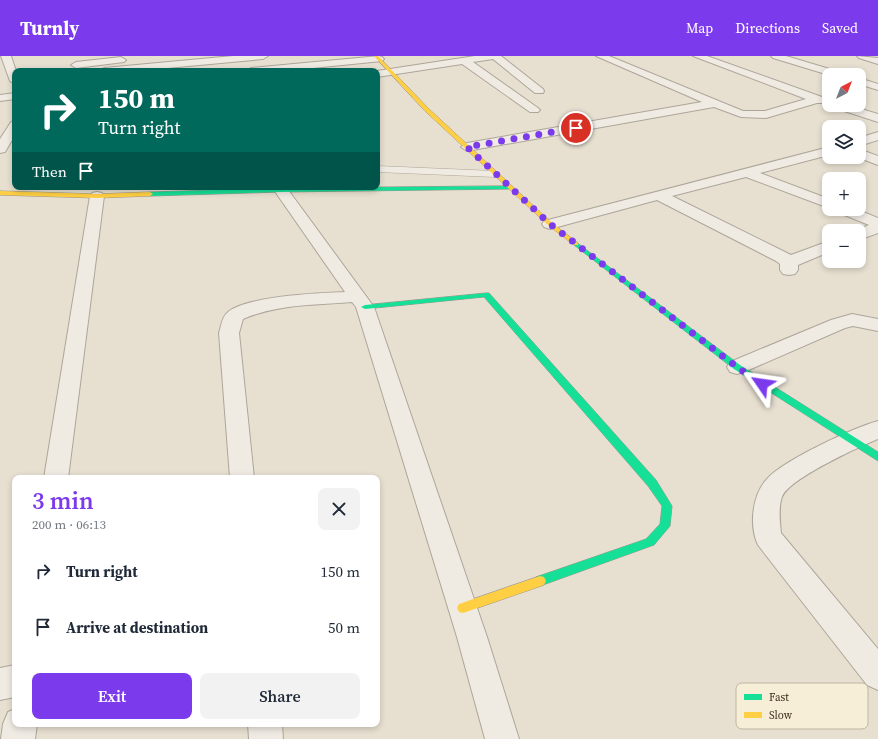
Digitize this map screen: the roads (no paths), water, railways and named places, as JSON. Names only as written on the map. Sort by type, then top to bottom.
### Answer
[{"type":"street","points":[[6,56],[12,73]]},
{"type":"street","points":[[69,56],[78,67],[83,68]]},
{"type":"street","points":[[76,64],[164,56]]},
{"type":"street","points":[[136,68],[263,56]]},
{"type":"street","points":[[380,74],[490,56],[539,91]]},
{"type":"street","points":[[601,56],[741,114],[754,116],[772,114],[818,99]]},
{"type":"street","points":[[698,56],[822,100]]},
{"type":"street","points":[[776,56],[822,70]]},
{"type":"street","points":[[862,56],[878,61]]},
{"type":"street","points":[[280,68],[378,58],[427,110],[550,224],[737,367],[878,457]]},
{"type":"street","points":[[465,61],[534,110]]},
{"type":"street","points":[[866,83],[878,87]]},
{"type":"street","points":[[0,98],[12,96]]},
{"type":"street","points":[[467,147],[716,103]]},
{"type":"street","points":[[859,112],[878,118]]},
{"type":"street","points":[[0,149],[12,130]]},
{"type":"street","points":[[866,140],[878,136]]},
{"type":"street","points":[[550,224],[822,153]]},
{"type":"street","points":[[866,156],[878,160]]},
{"type":"street","points":[[745,172],[822,201]]},
{"type":"street","points":[[380,189],[511,188]]},
{"type":"street","points":[[0,193],[97,196],[281,190],[362,302],[463,608],[502,739]]},
{"type":"street","points":[[658,195],[789,266],[822,250]]},
{"type":"street","points":[[56,475],[97,196]]},
{"type":"street","points":[[860,216],[878,223]]},
{"type":"street","points":[[866,232],[878,228]]},
{"type":"street","points":[[242,475],[229,333],[234,316],[248,309],[277,302],[362,302],[486,295],[652,483],[667,506],[665,526],[650,542],[463,608]]},
{"type":"street","points":[[737,367],[838,324],[852,320],[878,325]]},
{"type":"street","points":[[878,429],[852,440],[791,474],[771,490],[766,510],[768,537],[878,674]]},
{"type":"street","points":[[0,684],[12,682]]},
{"type":"street","points":[[18,739],[20,727]]},
{"type":"street","points":[[265,727],[266,739]]},
{"type":"lane","points":[[380,169],[495,174]]}]
